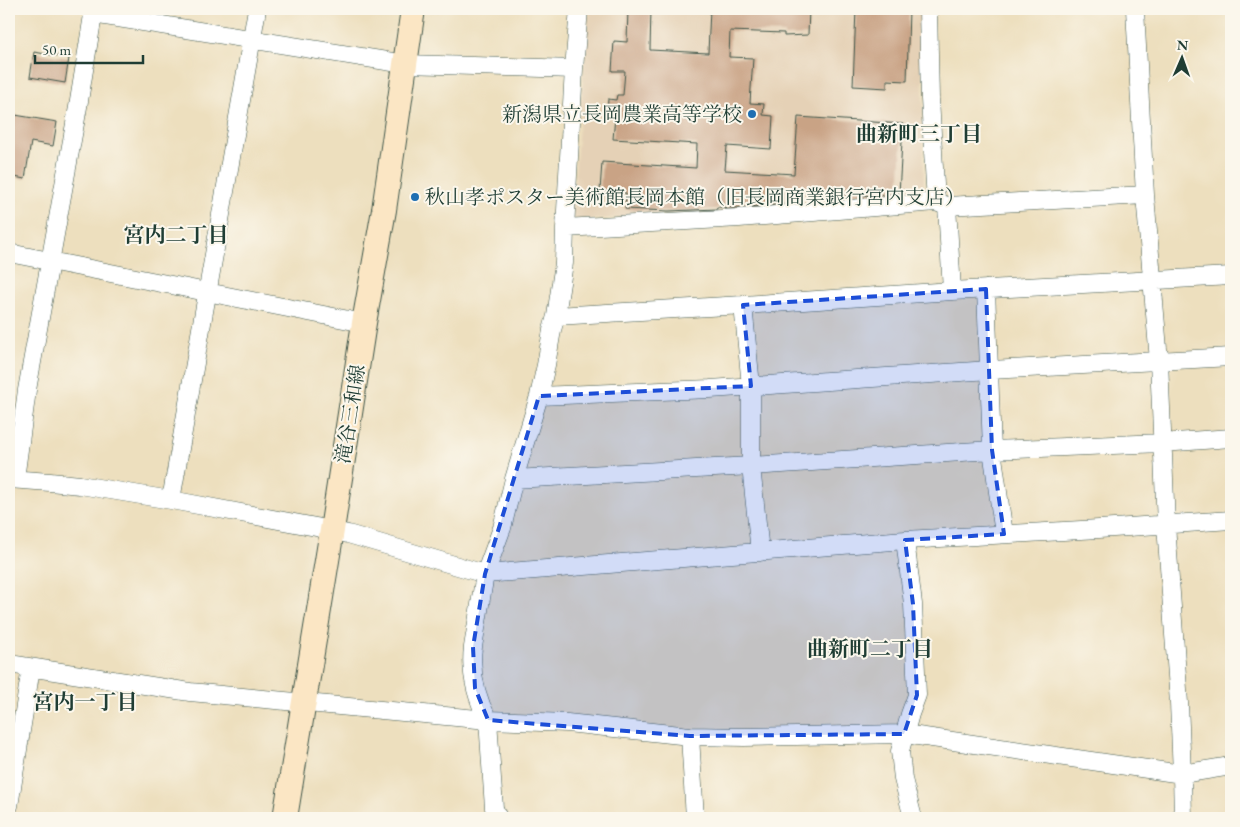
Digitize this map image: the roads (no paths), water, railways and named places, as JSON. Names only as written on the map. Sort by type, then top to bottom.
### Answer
[{"type":"main road","name":"滝谷三和線","points":[[285,818],[364,323],[384,210],[413,9]]},
{"type":"street","points":[[171,500],[256,9]]},
{"type":"street","points":[[498,818],[494,808],[488,720],[476,688],[472,657],[485,574],[502,528],[514,479],[539,396],[556,316],[564,263],[579,9]]},
{"type":"street","points":[[928,9],[930,99],[952,291]]},
{"type":"street","points":[[1135,9],[1145,195],[1159,361],[1166,524],[1179,702],[1183,818]]},
{"type":"street","points":[[574,70],[404,64],[251,40],[94,12],[12,479],[80,485],[332,530],[485,574],[905,540],[1231,520]]},
{"type":"street","points":[[565,228],[942,204],[1145,195]]},
{"type":"street","points":[[9,253],[364,323]]},
{"type":"street","points":[[556,316],[743,306],[952,291],[1151,282],[1231,276]]},
{"type":"street","points":[[986,289],[992,450],[1004,534]]},
{"type":"street","points":[[743,306],[751,386],[751,466],[760,552]]},
{"type":"street","points":[[539,396],[631,393],[1231,357]]},
{"type":"street","points":[[514,479],[992,450],[1162,443],[1231,438]]},
{"type":"street","points":[[905,540],[914,604],[917,694],[900,751],[903,779],[913,818]]},
{"type":"street","points":[[9,664],[190,692],[488,720],[567,723],[690,736],[744,737],[904,734],[1182,774],[1231,766]]},
{"type":"street","points":[[9,806],[31,668]]},
{"type":"street","points":[[690,736],[695,818]]},
{"type":"place","name":"新潟県立長岡農業高等学校","points":[[752,114]]},
{"type":"place","name":"秋山孝ポスター美術館長岡本館（旧長岡商業銀行宮内支店）","points":[[415,197]]},
{"type":"district","name":"曲新町三丁目","points":[[919,133]]},
{"type":"district","name":"宮内二丁目","points":[[176,234]]},
{"type":"district","name":"曲新町二丁目","points":[[870,648]]},
{"type":"district","name":"宮内一丁目","points":[[85,701]]}]
